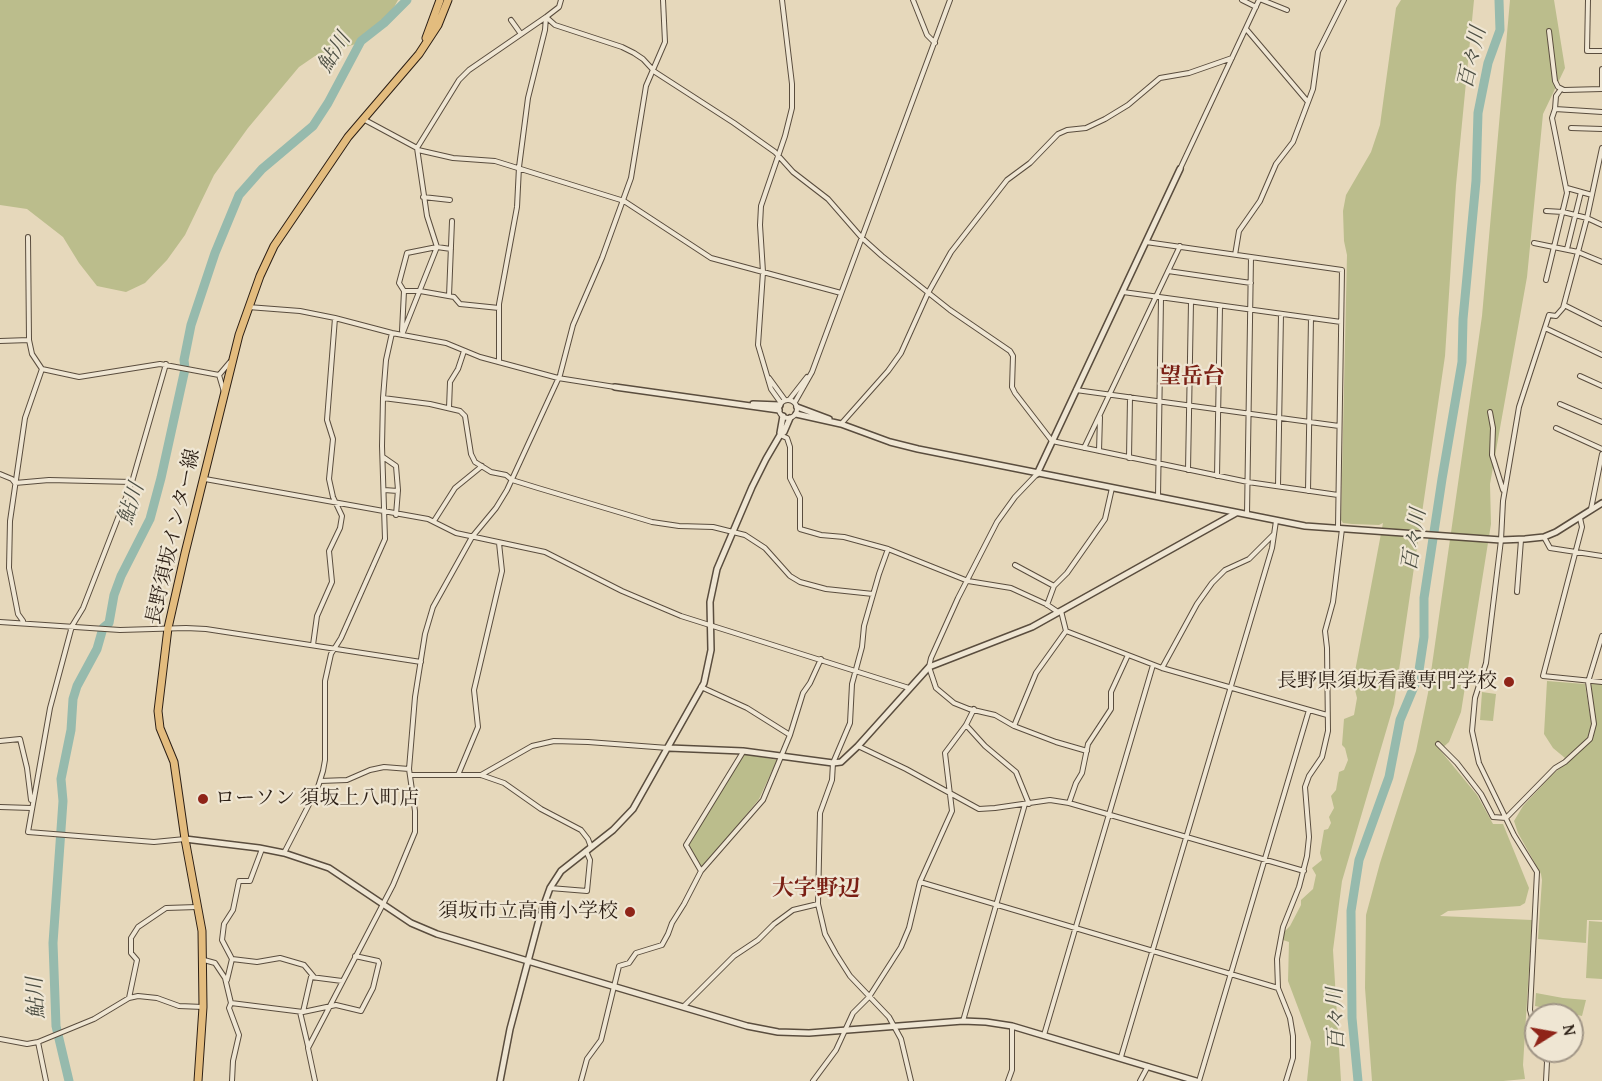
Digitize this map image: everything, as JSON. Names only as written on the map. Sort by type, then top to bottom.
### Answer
[{"type":"main road","name":"長野須坂インター線","points":[[418,54],[440,0]]},
{"type":"main road","name":"長野須坂インター線","points":[[198,1081],[203,1006],[202,931],[196,907],[174,762],[160,728],[158,711],[168,628],[233,359],[248,307],[274,246],[348,137],[418,54],[438,25],[448,0]]},
{"type":"street","points":[[402,335],[437,247],[423,197],[417,149],[459,80],[469,70],[559,7],[561,0]]},
{"type":"street","points":[[308,1048],[393,885],[414,832],[416,822],[409,769],[415,697],[425,634],[433,607],[471,537],[496,508],[512,480],[558,378],[573,325],[624,201],[631,178],[646,86],[665,42],[663,0]]},
{"type":"street","points":[[782,0],[792,84],[792,108],[761,206],[763,273],[758,345],[771,389],[790,418]]},
{"type":"street","points":[[913,0],[927,35],[935,43]]},
{"type":"street","points":[[796,414],[796,404],[812,372],[950,0]]},
{"type":"street","points":[[1242,0],[1256,7]]},
{"type":"street","points":[[1087,751],[1014,726],[995,715],[954,703],[939,692],[929,667],[931,658],[957,598],[968,581],[997,522],[1015,497],[1037,474],[1256,7],[1261,0],[1287,10]]},
{"type":"street","points":[[1235,255],[1239,231],[1260,201],[1276,164],[1293,142],[1313,89],[1318,52],[1344,0]]},
{"type":"street","points":[[1588,0],[1587,51],[1602,51]]},
{"type":"street","points":[[546,17],[555,25],[634,53],[643,59],[652,70],[775,152],[793,172],[828,199],[862,238],[950,310],[1010,351],[1012,387],[1052,441],[1248,482],[1338,495]]},
{"type":"street","points":[[499,362],[499,308],[517,207],[519,167],[528,98],[545,30],[546,17]]},
{"type":"street","points":[[511,20],[521,34]]},
{"type":"street","points":[[1247,29],[1308,102]]},
{"type":"street","points":[[1549,31],[1555,81],[1561,89],[1602,89],[1602,69]]},
{"type":"street","points":[[841,424],[888,372],[901,353],[928,293],[951,252],[1007,180],[1030,163],[1058,134],[1067,130],[1086,128],[1104,119],[1128,105],[1160,78],[1189,73],[1232,58]]},
{"type":"street","points":[[1546,280],[1556,247],[1567,188],[1554,136],[1552,118],[1556,96],[1561,89]]},
{"type":"street","points":[[1555,110],[1602,112]]},
{"type":"street","points":[[363,119],[417,149],[453,158],[495,161],[519,167],[624,201],[711,258],[842,293]]},
{"type":"street","points":[[1571,128],[1602,129]]},
{"type":"street","points":[[1530,1003],[1537,872],[1506,818],[1479,763],[1472,731],[1474,698],[1486,663],[1501,540],[1504,493],[1519,407],[1549,315],[1560,314],[1564,305],[1587,218],[1602,148]]},
{"type":"street","points":[[1596,173],[1602,175]]},
{"type":"street","points":[[1567,188],[1592,195]]},
{"type":"street","points":[[1566,249],[1581,192]]},
{"type":"street","points":[[423,197],[450,200]]},
{"type":"street","points":[[1546,211],[1563,212],[1587,218],[1602,225]]},
{"type":"street","points":[[449,296],[452,221]]},
{"type":"street","points":[[28,237],[29,340],[32,354],[42,369],[79,376],[166,364],[217,375]]},
{"type":"street","points":[[1146,242],[1342,270],[1338,495],[1340,528],[1333,602],[1325,631],[1328,648],[1328,731],[1322,757],[1309,776],[1305,787],[1309,837],[1304,871],[1283,927],[1277,959],[1278,988],[1290,1017],[1293,1036],[1293,1058],[1286,1081]]},
{"type":"street","points":[[1534,243],[1578,252],[1602,262]]},
{"type":"street","points":[[1084,448],[1180,246]]},
{"type":"street","points":[[402,335],[404,291],[399,284],[407,253],[437,247],[451,249]]},
{"type":"street","points":[[1246,515],[1251,257]]},
{"type":"street","points":[[1168,271],[1251,283]]},
{"type":"street","points":[[404,291],[449,296],[454,297],[460,304],[499,308]]},
{"type":"street","points":[[1123,292],[1341,322]]},
{"type":"street","points":[[1158,497],[1161,298]]},
{"type":"street","points":[[1188,470],[1191,302]]},
{"type":"street","points":[[1564,305],[1602,324]]},
{"type":"street","points":[[1217,476],[1220,306]]},
{"type":"street","points":[[248,307],[300,311],[446,343],[499,362],[558,378],[742,405],[796,404],[890,442],[1037,474],[1305,526],[1521,540],[1544,537],[1556,532],[1602,502]]},
{"type":"street","points":[[1278,486],[1281,314]]},
{"type":"street","points":[[313,645],[317,616],[332,582],[329,550],[340,528],[342,516],[333,497],[329,479],[333,439],[327,420],[336,318]]},
{"type":"street","points":[[1308,491],[1311,318]]},
{"type":"street","points":[[1545,328],[1602,355]]},
{"type":"street","points":[[284,853],[320,781],[325,760],[325,681],[330,660],[382,551],[385,539],[384,398],[386,360],[392,333]]},
{"type":"street","points":[[0,341],[29,340]]},
{"type":"street","points":[[449,408],[450,382],[458,369],[464,351]]},
{"type":"street","points":[[217,375],[233,359]]},
{"type":"street","points":[[166,364],[132,482],[74,626],[50,708],[28,832],[154,842],[185,839],[284,853],[329,868],[411,923],[436,934],[747,1026],[778,1032],[809,1033],[963,1021],[1012,1026],[1198,1081],[1309,710]]},
{"type":"street","points":[[23,622],[18,614],[9,568],[8,548],[25,418],[42,369]]},
{"type":"street","points":[[780,435],[783,406],[812,372]]},
{"type":"street","points":[[217,375],[225,396]]},
{"type":"street","points":[[1580,376],[1602,386]]},
{"type":"street","points":[[1076,390],[1339,426]]},
{"type":"street","points":[[384,398],[460,411],[465,416],[471,454],[475,462],[491,472],[652,522],[713,527],[732,532],[753,539],[765,548],[790,576],[800,582],[826,589],[873,594]]},
{"type":"street","points":[[1129,458],[1130,398]]},
{"type":"street","points":[[1560,404],[1602,422]]},
{"type":"street","points":[[1490,412],[1493,428],[1492,455],[1504,493]]},
{"type":"street","points":[[1099,451],[1100,413]]},
{"type":"street","points":[[500,1081],[510,1029],[540,916],[550,888],[561,871],[614,830],[633,809],[701,687],[711,650],[712,585],[732,532],[766,459],[784,432],[790,418],[796,414],[841,424]]},
{"type":"street","points":[[1556,429],[1602,449]]},
{"type":"street","points":[[780,435],[787,438],[790,447],[790,478],[800,498],[800,529],[821,535],[844,537],[888,549],[968,581],[1011,588],[1060,611],[1066,631]]},
{"type":"street","points":[[1591,509],[1602,454]]},
{"type":"street","points":[[383,457],[396,466],[398,491],[396,514]]},
{"type":"street","points":[[434,521],[455,488],[482,466]]},
{"type":"street","points":[[0,474],[12,479],[15,483]]},
{"type":"street","points":[[205,479],[434,521],[456,533],[499,543],[525,546],[545,552],[622,591],[711,626],[909,688]]},
{"type":"street","points":[[15,483],[49,480],[132,482]]},
{"type":"street","points":[[1047,605],[1054,586],[1067,573],[1105,519],[1112,488]]},
{"type":"street","points":[[384,490],[398,491]]},
{"type":"street","points":[[482,775],[532,746],[554,741],[743,751],[833,763],[841,762],[929,667],[941,660],[1015,634],[1236,513]]},
{"type":"street","points":[[1580,518],[1582,527],[1543,676],[1602,682]]},
{"type":"street","points":[[1121,1057],[1272,548],[1276,521]]},
{"type":"street","points":[[1162,668],[1197,604],[1212,583],[1225,570],[1249,559],[1274,534]]},
{"type":"street","points":[[1544,537],[1550,548],[1602,556]]},
{"type":"street","points":[[1517,592],[1521,540]]},
{"type":"street","points":[[458,775],[478,727],[474,690],[502,571],[499,543]]},
{"type":"street","points":[[888,549],[864,626],[862,647],[852,684],[850,723],[833,763],[832,780],[820,813],[818,904],[825,934],[836,954],[850,976],[889,1017],[901,1039],[911,1081]]},
{"type":"street","points":[[1015,565],[1054,586]]},
{"type":"street","points":[[0,622],[120,630],[206,629],[421,662]]},
{"type":"street","points":[[1066,631],[1162,668],[1327,715]]},
{"type":"street","points":[[1014,726],[1036,673],[1066,631]]},
{"type":"street","points":[[1438,744],[1457,763],[1481,794],[1493,817],[1506,818],[1555,768],[1590,739],[1594,724],[1588,682],[1602,636]]},
{"type":"street","points":[[1070,803],[1076,783],[1082,773],[1088,744],[1111,709],[1111,692],[1128,655]]},
{"type":"street","points":[[581,1081],[587,1059],[601,1040],[619,966],[629,963],[636,952],[662,945],[701,871],[763,800],[790,735],[803,693],[821,659]]},
{"type":"street","points":[[1044,1035],[1153,665]]},
{"type":"street","points":[[701,687],[747,708],[790,735]]},
{"type":"street","points":[[813,1081],[836,1050],[853,1013],[869,997],[901,947],[909,928],[920,882],[952,811],[945,753],[974,709]]},
{"type":"street","points":[[963,1021],[1027,804],[1016,772],[985,746],[966,724]]},
{"type":"street","points":[[0,741],[20,739],[27,768],[31,806]]},
{"type":"street","points":[[858,746],[979,808],[1050,800],[1070,803],[1304,871]]},
{"type":"street","points":[[701,871],[686,845],[743,751]]},
{"type":"street","points":[[320,781],[347,780],[370,770],[384,768],[409,769]]},
{"type":"street","points":[[410,775],[482,775],[504,783],[541,809],[581,830],[588,838],[590,860],[587,891],[550,888]]},
{"type":"street","points":[[0,807],[31,806]]},
{"type":"street","points":[[226,983],[232,959],[222,940],[224,924],[233,910],[239,881],[250,881],[262,849]]},
{"type":"street","points":[[920,882],[1278,988]]},
{"type":"street","points":[[683,1007],[734,956],[758,940],[774,924],[793,910],[818,904]]},
{"type":"street","points":[[129,998],[137,960],[131,953],[131,938],[138,927],[166,908],[196,907]]},
{"type":"street","points":[[231,1002],[301,1012],[336,1005],[362,1011],[373,988],[379,963],[355,956]]},
{"type":"street","points":[[232,959],[257,962],[280,958],[304,965],[314,977]]},
{"type":"street","points":[[204,960],[215,963],[222,970],[231,1002],[229,1008],[239,1035],[233,1061],[232,1081]]},
{"type":"street","points":[[315,1081],[301,1012],[311,976],[342,981]]},
{"type":"street","points":[[0,1039],[27,1044],[41,1041],[104,1014],[129,998],[138,996],[157,998],[179,1006],[203,1006]]},
{"type":"street","points":[[1008,1081],[1012,1070],[1012,1026]]},
{"type":"street","points":[[41,1041],[46,1081]]},
{"type":"street","points":[[1546,1063],[1546,1081]]},
{"type":"street","points":[[1140,1081],[1148,1066]]},
{"type":"green space","points":[[0,0],[398,0],[387,20],[366,41],[315,56],[299,67],[248,128],[214,175],[185,235],[167,260],[145,283],[126,292],[97,286],[63,237],[27,209],[0,205]]},
{"type":"green space","points":[[1401,0],[1474,0],[1456,185],[1445,356],[1394,704],[1342,881],[1333,950],[1341,1081],[1307,1081],[1311,1042],[1288,981],[1289,942],[1283,940],[1284,932],[1290,926],[1301,905],[1301,900],[1313,889],[1316,875],[1312,868],[1322,860],[1320,853],[1324,830],[1328,829],[1331,823],[1329,817],[1334,808],[1331,796],[1336,790],[1339,772],[1344,770],[1348,760],[1342,745],[1344,719],[1354,715],[1357,698],[1353,682],[1383,523],[1379,525],[1352,524],[1343,523],[1341,520],[1347,255],[1343,211],[1346,195],[1371,152],[1380,125],[1396,8]]},
{"type":"green space","points":[[1510,0],[1554,0],[1565,68],[1543,114],[1527,277],[1490,484],[1491,524],[1461,712],[1449,742],[1440,750],[1477,795],[1493,824],[1503,824],[1529,888],[1525,903],[1520,906],[1448,911],[1440,916],[1532,920],[1527,1003],[1524,1003],[1523,1065],[1525,1079],[1372,1081],[1365,988],[1366,915],[1416,751],[1428,693],[1482,316]]},
{"type":"green space","points":[[1547,681],[1585,684],[1592,728],[1588,739],[1565,758],[1553,748],[1544,734]]},
{"type":"green space","points":[[1591,683],[1602,684],[1602,920],[1587,920],[1586,943],[1538,939],[1541,874],[1518,833],[1514,821],[1523,806],[1553,774],[1591,739],[1595,724]]},
{"type":"green space","points":[[1482,692],[1496,694],[1493,721],[1480,720]]},
{"type":"green space","points":[[743,754],[777,760],[759,799],[702,869],[688,845]]},
{"type":"green space","points":[[1589,921],[1602,922],[1602,979],[1586,978]]},
{"type":"green space","points":[[1536,993],[1586,1000],[1584,1008],[1584,1003],[1535,1003]]},
{"type":"waterway","name":"鮎川","points":[[69,1081],[56,1026],[53,943],[63,801],[61,779],[77,686],[97,649],[103,628],[109,623],[114,595],[121,576],[150,519],[185,369],[184,360],[191,325],[215,253],[239,195],[262,169],[313,126],[361,41],[384,23],[407,0]]},
{"type":"waterway","name":"百々川","points":[[1358,1081],[1352,1018],[1351,911],[1359,860],[1389,777],[1400,720],[1418,677],[1424,637],[1424,598],[1462,362],[1463,319],[1476,181],[1478,113],[1488,63],[1500,30],[1499,0]]},
{"type":"place","name":"長野県須坂看護専門学校","points":[[1509,682]]},
{"type":"place","name":"ローソン 須坂上八町店","points":[[203,799]]},
{"type":"place","name":"須坂市立高甫小学校","points":[[630,912]]},
{"type":"district","name":"望岳台","points":[[1192,377]]},
{"type":"district","name":"大字野辺","points":[[816,889]]}]
